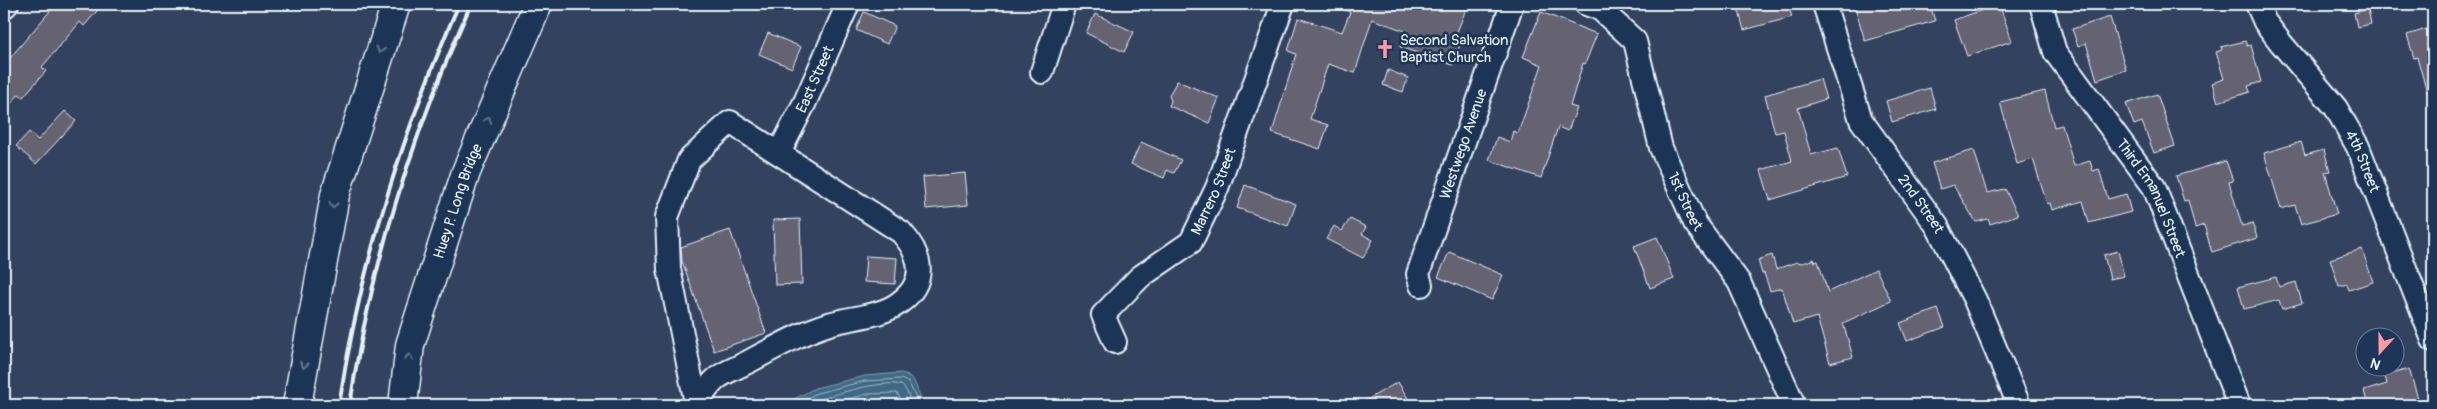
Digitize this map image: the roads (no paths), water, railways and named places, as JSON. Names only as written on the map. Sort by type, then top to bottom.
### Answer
[{"type":"highway","points":[[297,405],[335,195],[396,4]]},
{"type":"highway","name":"Huey P. Long Bridge","points":[[403,405],[410,345],[466,172],[538,4]]},
{"type":"street","points":[[4,8],[7,4]]},
{"type":"street","name":"East Street","points":[[779,153],[805,102],[848,4]]},
{"type":"street","points":[[1042,72],[1064,4]]},
{"type":"street","name":"Marrero Street","points":[[1115,342],[1103,315],[1140,277],[1192,242],[1217,188],[1283,4]]},
{"type":"street","name":"Westwego Avenue","points":[[1421,285],[1418,274],[1512,4]]},
{"type":"street","name":"1st Street","points":[[1586,4],[1600,10],[1635,41],[1661,148],[1695,223],[1739,282],[1794,405]]},
{"type":"street","name":"2nd Street","points":[[1824,4],[1862,120],[1937,226],[1975,300],[2018,405]]},
{"type":"street","name":"Third Emanuel Street","points":[[2041,4],[2055,52],[2154,186],[2239,405]]},
{"type":"street","name":"4th Street","points":[[2257,4],[2265,22],[2336,108],[2358,147],[2433,340]]},
{"type":"street","points":[[730,122],[901,232],[913,245],[920,261],[918,276],[910,291],[899,303],[887,309],[828,324],[793,338],[716,379],[697,404],[669,269],[667,217],[689,160],[730,122]]},
{"type":"water","points":[[902,373],[913,379],[924,405],[783,405],[815,388],[865,376]]},
{"type":"railway","points":[[339,405],[359,302],[386,200],[420,101],[459,4]]},
{"type":"railway","points":[[350,405],[369,302],[397,200],[431,101],[471,4]]},
{"type":"place","name":"Second Salvation Baptist Church","points":[[1385,49]]}]
